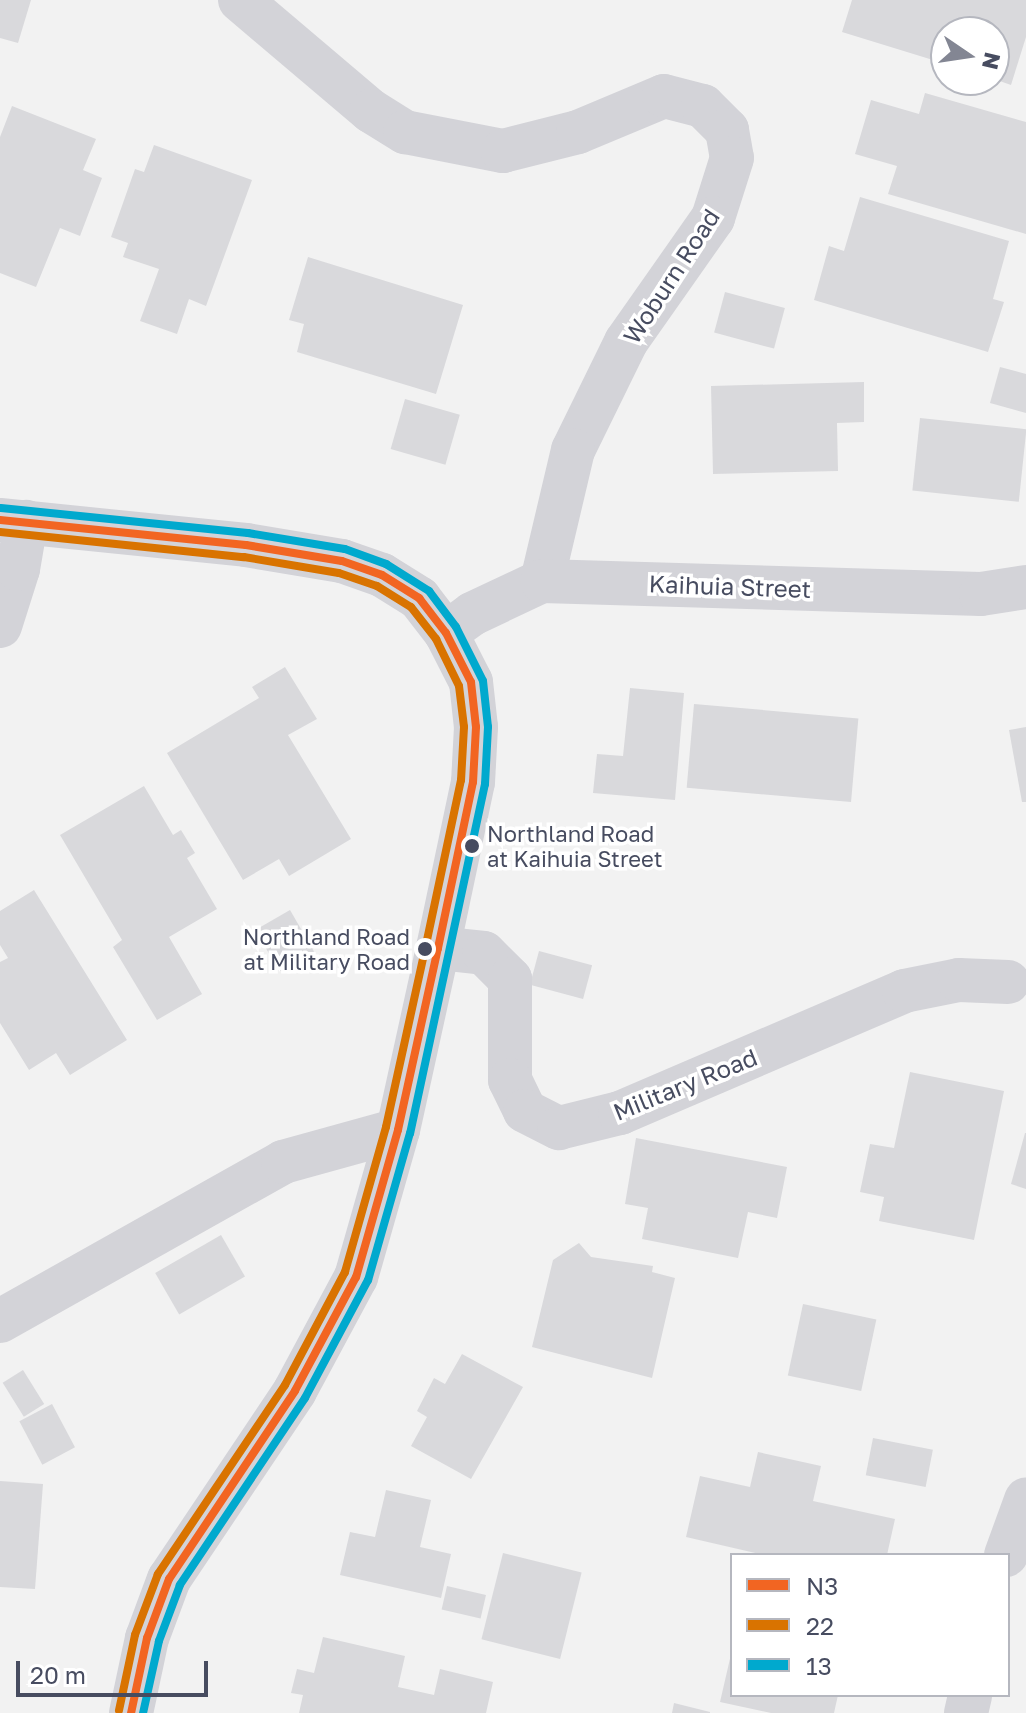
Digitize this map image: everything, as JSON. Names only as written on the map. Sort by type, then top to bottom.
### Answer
[{"type":"street","name":"Woburn Road","points":[[240,0],[371,111],[405,132],[503,151],[578,132],[664,96],[703,106],[727,130],[732,158],[713,218],[626,342],[573,450],[542,581]]},
{"type":"street","points":[[0,626],[18,569],[13,521],[342,561],[382,575],[419,598],[446,633],[471,682],[476,727],[473,782],[398,1130],[356,1277],[295,1391],[169,1579],[147,1638],[131,1713]]},
{"type":"street","name":"Kaihuia Street","points":[[542,581],[981,594],[1026,587]]},
{"type":"street","points":[[446,633],[542,581]]},
{"type":"street","name":"Military Road","points":[[438,948],[484,953],[510,979],[510,1080],[525,1111],[559,1128],[620,1113],[904,991],[959,980],[1008,982]]},
{"type":"street","points":[[0,1321],[283,1162],[398,1130]]},
{"type":"street","points":[[1007,1553],[1026,1500]]},
{"type":"building","points":[[0,0],[31,0],[18,43],[0,38]]},
{"type":"building","points":[[852,0],[1026,0],[1026,37],[1011,85],[1010,16],[930,16],[930,59],[842,32]]},
{"type":"building","points":[[925,93],[1026,122],[1026,234],[888,194],[897,166],[855,154],[871,100],[919,114]]},
{"type":"building","points":[[12,106],[96,139],[83,170],[102,178],[80,236],[60,228],[36,287],[0,273],[0,137]]},
{"type":"building","points":[[154,145],[252,180],[206,306],[189,299],[177,334],[140,321],[159,269],[123,257],[128,243],[111,237],[135,169],[144,172]]},
{"type":"building","points":[[860,197],[1009,241],[993,299],[1004,302],[988,352],[814,300],[829,246],[844,251]]},
{"type":"building","points":[[308,257],[463,305],[436,394],[297,352],[304,324],[289,320]]},
{"type":"building","points":[[725,292],[785,308],[774,349],[714,333]]},
{"type":"building","points":[[1000,367],[1026,374],[1026,413],[990,403]]},
{"type":"building","points":[[864,382],[864,422],[837,423],[838,471],[713,474],[711,386]]},
{"type":"building","points":[[405,399],[460,415],[445,465],[391,449]]},
{"type":"building","points":[[920,418],[1026,429],[1019,502],[912,491]]},
{"type":"building","points":[[285,667],[317,719],[288,735],[351,839],[289,876],[279,859],[243,880],[167,753],[259,698],[252,687]]},
{"type":"building","points":[[630,688],[684,693],[675,800],[593,793],[597,754],[623,756]]},
{"type":"building","points":[[694,704],[858,718],[851,802],[687,788]]},
{"type":"building","points":[[1026,727],[1026,802],[1022,802],[1009,730]]},
{"type":"building","points":[[144,786],[173,835],[181,830],[195,853],[187,858],[217,909],[169,937],[202,994],[157,1020],[113,947],[122,940],[60,835]]},
{"type":"building","points":[[34,890],[127,1040],[70,1075],[56,1053],[29,1070],[0,1023],[0,962],[8,958],[0,945],[0,911]]},
{"type":"building","points":[[290,910],[314,952],[279,972],[255,930]]},
{"type":"building","points":[[539,951],[592,965],[583,999],[530,985]]},
{"type":"building","points":[[910,1072],[1004,1091],[974,1240],[879,1221],[884,1197],[860,1192],[870,1144],[894,1148]]},
{"type":"building","points":[[1026,1133],[1026,1189],[1011,1184]]},
{"type":"building","points":[[636,1138],[787,1167],[777,1218],[748,1212],[738,1258],[642,1239],[648,1208],[625,1204]]},
{"type":"building","points":[[221,1235],[245,1277],[179,1315],[155,1273]]},
{"type":"building","points":[[579,1243],[591,1257],[653,1266],[652,1272],[675,1278],[652,1378],[532,1347],[553,1260]]},
{"type":"building","points":[[803,1304],[876,1320],[861,1391],[788,1375]]},
{"type":"building","points":[[462,1354],[523,1387],[471,1479],[411,1446],[427,1417],[417,1411],[434,1378],[445,1384]]},
{"type":"building","points":[[23,1370],[44,1404],[24,1417],[3,1383]]},
{"type":"building","points":[[52,1404],[75,1447],[42,1465],[19,1421]]},
{"type":"building","points":[[873,1438],[933,1450],[926,1487],[866,1475]]},
{"type":"building","points":[[758,1452],[821,1466],[813,1501],[895,1519],[887,1553],[755,1553],[686,1537],[700,1476],[750,1487]]},
{"type":"building","points":[[0,1481],[43,1484],[35,1589],[0,1587]]},
{"type":"building","points":[[386,1490],[431,1500],[420,1547],[451,1554],[441,1598],[340,1575],[350,1532],[375,1537]]},
{"type":"building","points":[[503,1553],[582,1573],[560,1659],[481,1639]]},
{"type":"building","points":[[447,1586],[486,1595],[481,1618],[442,1609]]},
{"type":"building","points":[[323,1637],[405,1656],[398,1687],[434,1695],[440,1669],[493,1682],[486,1713],[299,1713],[303,1695],[291,1693],[297,1669],[314,1673]]},
{"type":"building","points":[[730,1659],[730,1697],[838,1697],[834,1713],[771,1713],[720,1702]]},
{"type":"building","points":[[674,1703],[710,1712],[710,1713],[672,1713]]},
{"type":"transit line","name":"13","points":[[1,508],[248,533],[345,549],[386,564],[429,591],[456,627],[483,681],[488,727],[485,784],[410,1133],[368,1280],[305,1398],[180,1585],[159,1641],[143,1713]]},
{"type":"transit line","name":"N3","points":[[0,520],[246,545],[342,561],[382,575],[419,598],[446,633],[471,682],[476,727],[473,782],[438,948],[398,1130],[356,1277],[295,1391],[169,1579],[147,1638],[131,1713]]},
{"type":"transit line","name":"22","points":[[0,532],[244,557],[339,573],[377,586],[411,607],[436,639],[459,686],[464,727],[461,780],[426,945],[386,1127],[345,1272],[285,1385],[158,1574],[135,1635],[119,1710]]},
{"type":"place","name":"Northland Road at Kaihuia Street","points":[[472,846]]},
{"type":"place","name":"Northland Road at Military Road","points":[[425,949]]}]
